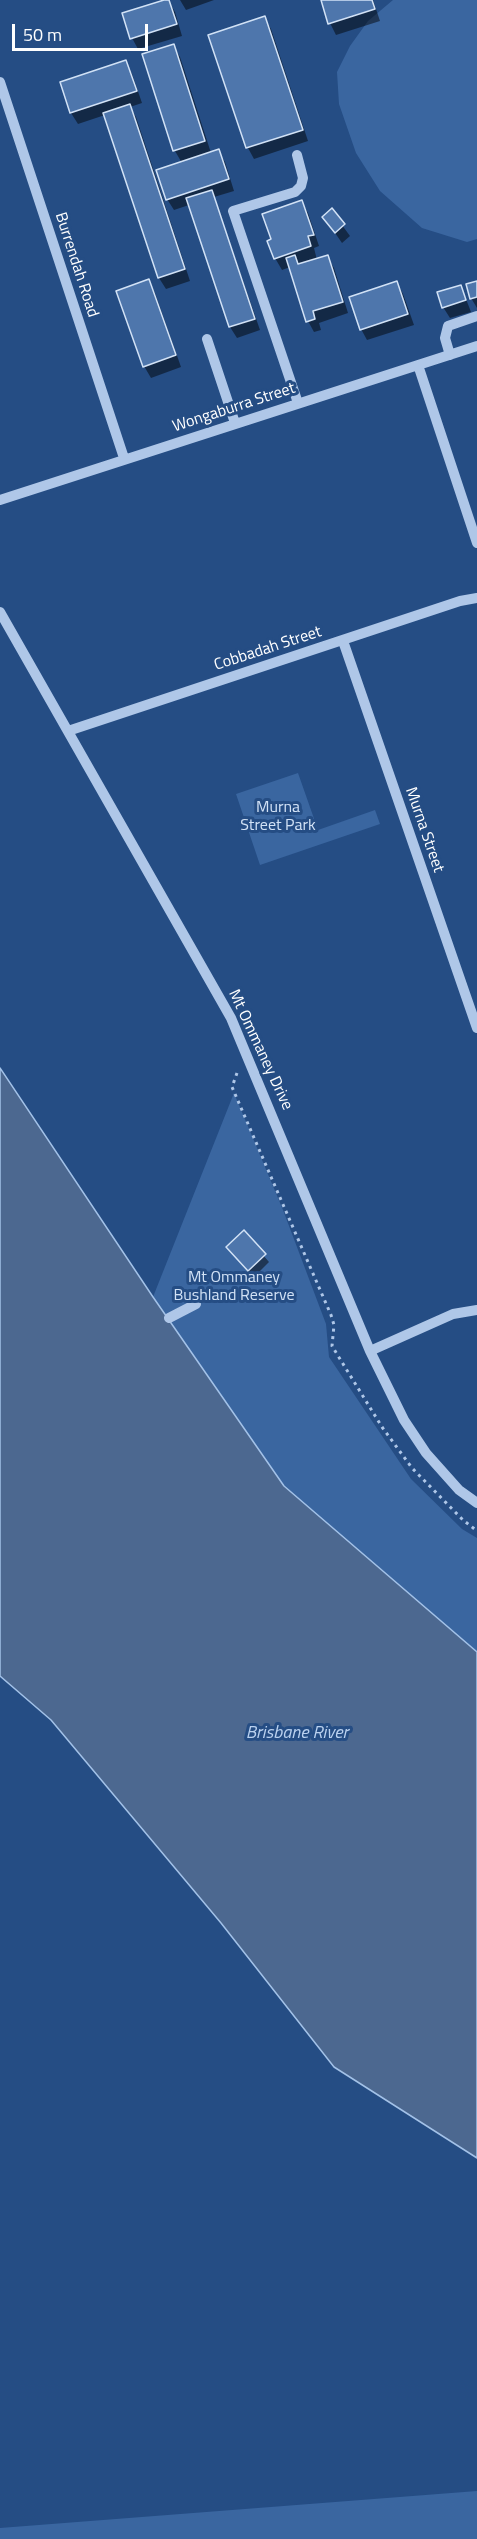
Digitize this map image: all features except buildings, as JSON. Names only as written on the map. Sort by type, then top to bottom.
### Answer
[{"type":"street","name":"Burrendah Road","points":[[0,82],[124,458]]},
{"type":"street","points":[[297,154],[303,178],[301,186],[295,192],[233,211],[298,403]]},
{"type":"street","points":[[450,355],[446,338],[448,326],[477,316]]},
{"type":"street","points":[[207,339],[235,423]]},
{"type":"street","name":"Wongaburra Street","points":[[0,500],[124,458],[477,346]]},
{"type":"street","points":[[418,365],[477,543]]},
{"type":"street","name":"Cobbadah Street","points":[[68,731],[460,601],[477,598]]},
{"type":"street","name":"Mt Ommaney Drive","points":[[0,612],[231,1018],[370,1351],[404,1420],[426,1454],[459,1490],[477,1503]]},
{"type":"street","name":"Murna Street","points":[[343,640],[477,1028]]},
{"type":"street","points":[[170,1318],[196,1304]]},
{"type":"street","points":[[370,1351],[453,1314],[477,1310]]},
{"type":"green space","points":[[393,0],[477,0],[477,239],[467,242],[422,228],[380,191],[356,153],[339,104],[337,72],[350,46],[368,21]]},
{"type":"green space","name":"Murna Street Park","points":[[298,773],[318,830],[375,810],[380,824],[260,865],[236,794]]},
{"type":"green space","name":"Mt Ommaney Bushland Reserve","points":[[234,1093],[283,1210],[326,1324],[329,1357],[411,1479],[462,1529],[477,1538],[477,1652],[284,1486],[153,1297]]},
{"type":"green space","points":[[477,2491],[477,2539],[0,2539],[0,2528]]},
{"type":"water","name":"Brisbane River","points":[[0,1068],[153,1297],[284,1486],[477,1652],[477,2158],[334,2067],[221,1923],[51,1720],[0,1676]]}]
